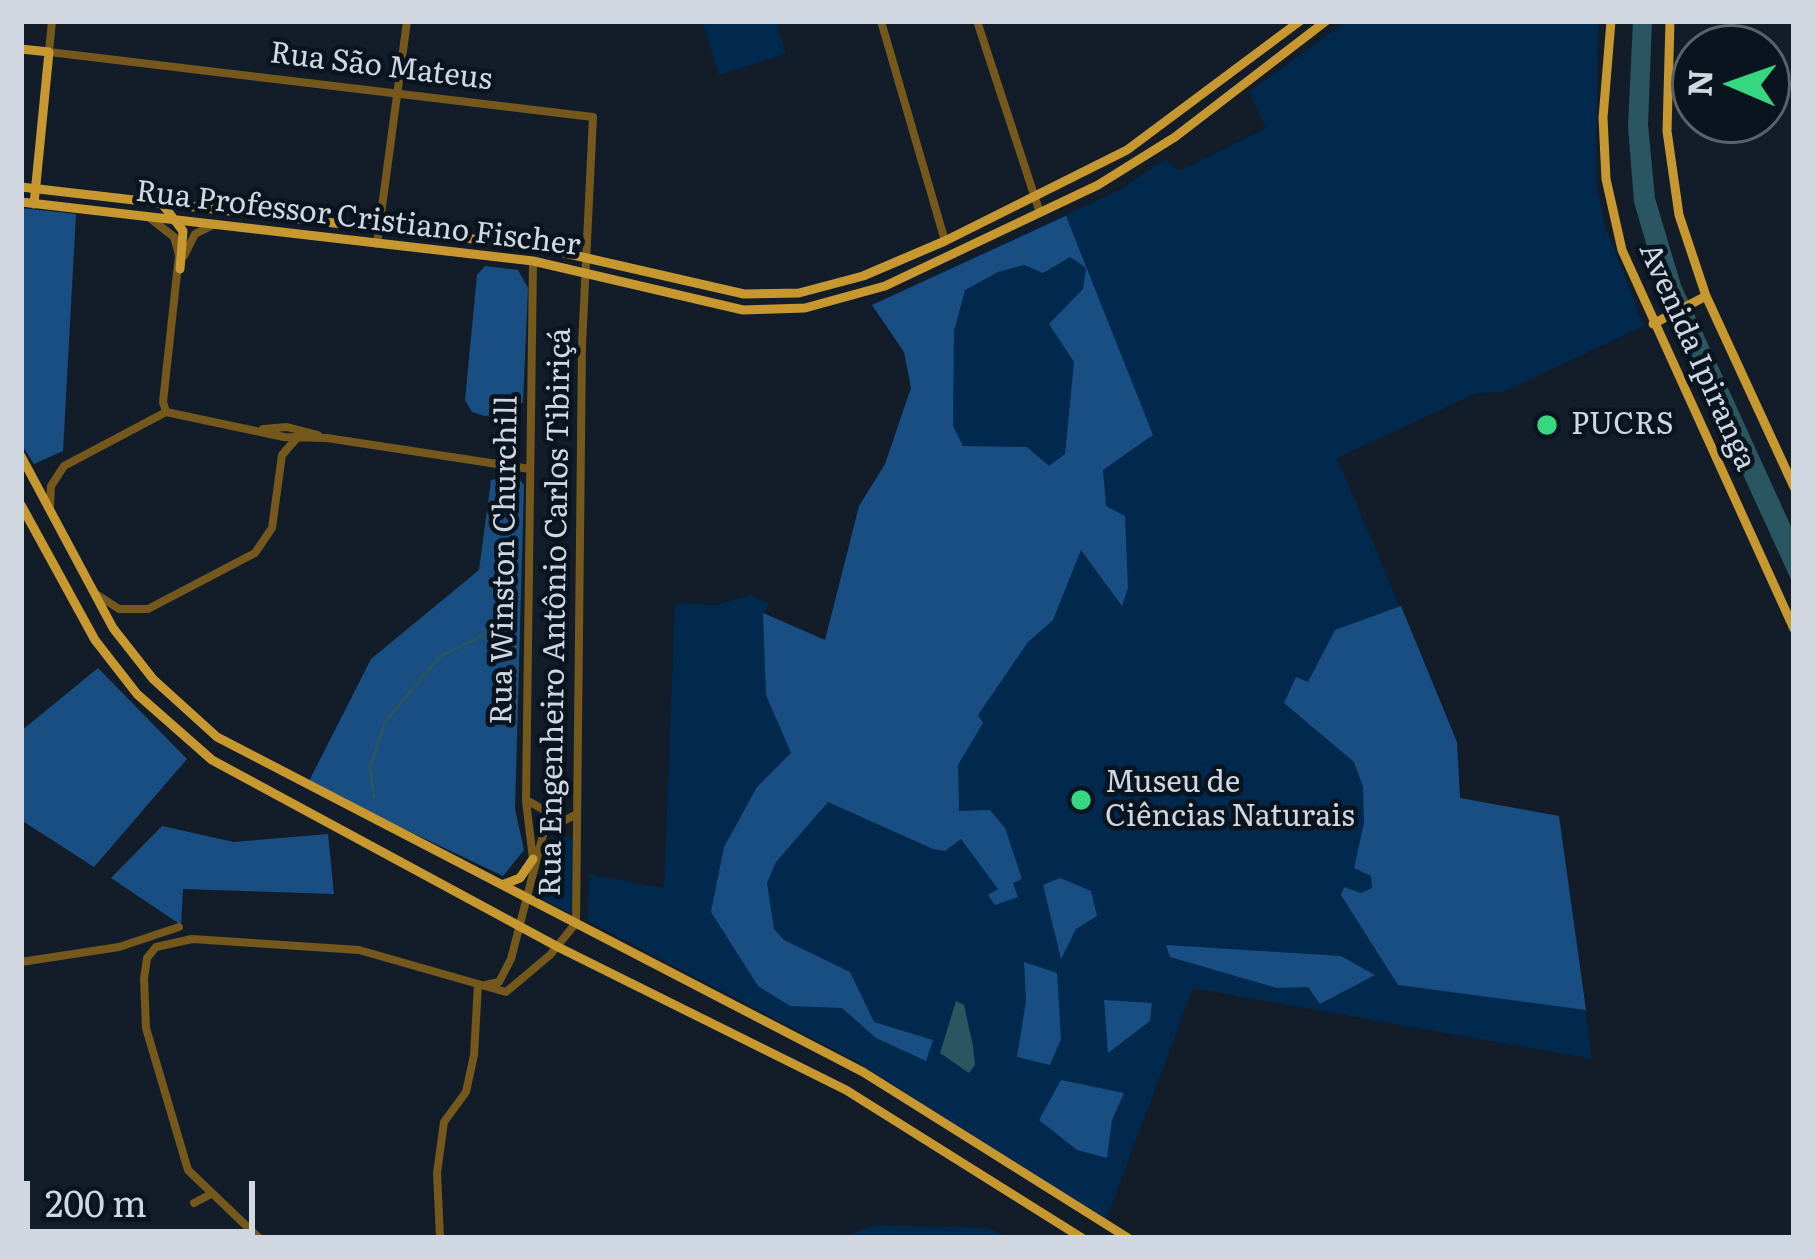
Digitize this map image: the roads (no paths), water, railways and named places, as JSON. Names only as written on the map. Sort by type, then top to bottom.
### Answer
[{"type":"main road","name":"Rua Professor Cristiano Fischer","points":[[21,187],[585,256],[744,294],[800,293],[862,276],[945,242],[1127,150],[1300,21]]},
{"type":"main road","name":"Rua Professor Cristiano Fischer","points":[[21,202],[533,261],[743,310],[830,303],[885,286],[1134,165],[1326,21]]},
{"type":"main road","name":"Avenida Ipiranga","points":[[1611,21],[1604,118],[1606,179],[1622,250],[1794,629]]},
{"type":"main road","name":"Avenida Ipiranga","points":[[1670,21],[1667,131],[1678,214],[1701,299],[1794,487]]},
{"type":"main road","name":"Rua São Mateus","points":[[21,49],[49,52]]},
{"type":"main road","points":[[34,204],[49,52]]},
{"type":"main road","points":[[1251,58],[1260,71]]},
{"type":"main road","points":[[155,201],[179,221],[184,239],[180,269]]},
{"type":"main road","points":[[659,290],[663,275]]},
{"type":"main road","points":[[1653,324],[1701,299]]},
{"type":"main road","points":[[21,456],[92,591],[153,679],[217,736],[863,1072],[1111,1234],[1128,1238]]},
{"type":"main road","points":[[21,505],[95,640],[137,694],[243,781],[558,947],[846,1090],[1082,1238]]},
{"type":"main road","points":[[502,885],[520,878],[533,859]]},
{"type":"street","points":[[49,52],[52,21]]},
{"type":"street","points":[[376,244],[407,21]]},
{"type":"street","points":[[881,21],[945,242]]},
{"type":"street","points":[[977,21],[1040,213]]},
{"type":"street","name":"Rua São Mateus","points":[[49,52],[592,117]]},
{"type":"street","name":"Rua Engenheiro Antônio Carlos Tibiriçá","points":[[530,974],[576,923],[585,256],[592,117]]},
{"type":"street","points":[[145,217],[173,237],[180,269]]},
{"type":"street","points":[[216,224],[191,239],[180,269],[163,402],[166,412],[179,418],[531,470]]},
{"type":"street","name":"Rua Winston Churchill","points":[[533,261],[526,801],[533,859]]},
{"type":"street","points":[[52,512],[51,486],[64,466],[166,412]]},
{"type":"street","points":[[261,430],[298,428],[327,438]]},
{"type":"street","points":[[261,430],[276,440],[282,455]]},
{"type":"street","points":[[92,591],[119,609],[148,608],[255,553],[272,528],[282,455],[290,443],[303,437]]},
{"type":"street","points":[[526,801],[580,831]]},
{"type":"street","points":[[478,985],[499,982],[511,959],[533,859],[544,831],[568,822],[578,811]]},
{"type":"street","points":[[178,927],[191,939]]},
{"type":"street","points":[[147,958],[170,941],[178,927]]},
{"type":"street","points":[[119,947],[178,927]]},
{"type":"street","points":[[170,941],[359,950],[506,992],[530,974]]},
{"type":"street","points":[[21,962],[119,947],[135,947],[147,958],[146,1028],[188,1170],[259,1238]]},
{"type":"street","points":[[511,959],[515,974],[530,974]]},
{"type":"street","points":[[440,1238],[437,1173],[444,1122],[466,1092],[474,1055],[478,985]]},
{"type":"street","points":[[194,1203],[211,1194]]},
{"type":"waterway","points":[[374,797],[370,767],[385,722],[440,656],[487,634]]},
{"type":"place","name":"PUCRS","points":[[1547,425]]},
{"type":"place","name":"Museu de Ciências Naturais","points":[[1081,800]]}]
